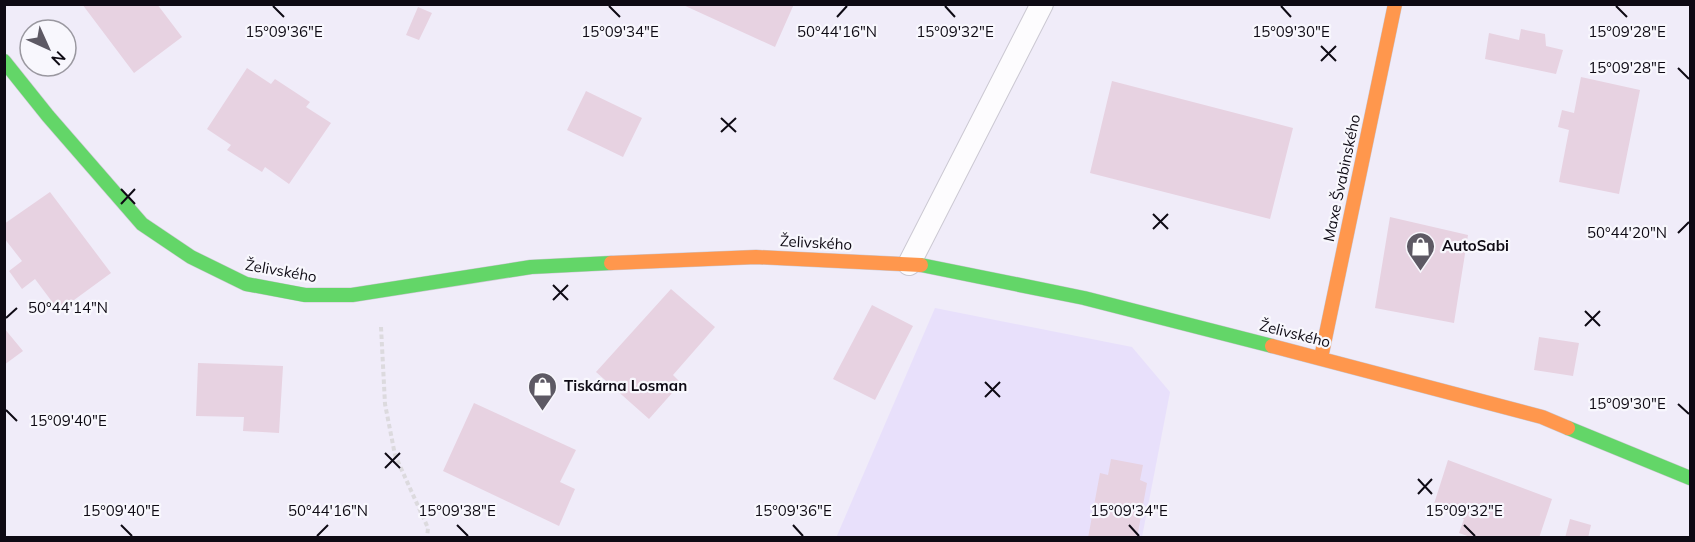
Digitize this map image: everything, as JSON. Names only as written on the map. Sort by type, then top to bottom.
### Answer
[{"type":"street","name":"Maxe Švabinského","points":[[1321,358],[1395,4]]},
{"type":"street","name":"Želivského","points":[[4,60],[48,116],[142,224],[191,257],[246,284],[305,295],[352,295],[531,267],[756,257],[922,265],[1084,298],[1542,417],[1690,478]]},
{"type":"lane","points":[[909,264],[1042,4]]},
{"type":"path","points":[[380,290],[385,404],[395,454],[428,528],[428,537]]},
{"type":"shaded area","points":[[935,308],[1132,347],[1170,392],[1142,537],[836,538]]},
{"type":"building","points":[[82,4],[157,4],[182,37],[134,73]]},
{"type":"building","points":[[681,4],[794,4],[775,47]]},
{"type":"building","points":[[418,7],[432,13],[419,40],[406,35]]},
{"type":"building","points":[[1521,29],[1545,34],[1546,46],[1563,50],[1556,74],[1485,59],[1489,33],[1519,40]]},
{"type":"building","points":[[247,68],[271,84],[275,79],[310,102],[306,107],[331,123],[289,184],[265,167],[262,172],[227,150],[231,145],[207,129]]},
{"type":"building","points":[[1581,77],[1640,90],[1619,194],[1559,182],[1569,130],[1558,127],[1562,110],[1574,113]]},
{"type":"building","points":[[1112,81],[1293,128],[1270,219],[1090,173]]},
{"type":"building","points":[[586,91],[642,118],[623,157],[567,130]]},
{"type":"building","points":[[50,192],[111,273],[59,311],[35,279],[22,289],[9,271],[22,261],[4,238],[4,224]]},
{"type":"building","name":"AutoSabi","points":[[1390,217],[1468,235],[1454,323],[1375,308]]},
{"type":"building","points":[[671,289],[715,327],[673,375],[681,383],[649,419],[596,372]]},
{"type":"building","points":[[872,305],[913,326],[875,400],[833,379]]},
{"type":"building","points":[[4,328],[23,351],[4,365]]},
{"type":"building","points":[[1539,337],[1579,343],[1573,376],[1534,370]]},
{"type":"building","points":[[198,363],[283,366],[279,433],[243,431],[244,417],[196,416]]},
{"type":"building","points":[[474,403],[576,450],[560,482],[575,489],[559,526],[443,471]]},
{"type":"building","points":[[1111,459],[1143,465],[1140,480],[1147,483],[1137,538],[1088,538],[1100,473],[1108,475]]},
{"type":"building","points":[[1448,460],[1552,499],[1539,538],[1473,538],[1459,533],[1464,519],[1433,507]]},
{"type":"building","points":[[1570,519],[1591,525],[1588,538],[1565,538]]},
{"type":"traffic: fast","points":[[4,61],[48,116],[142,224],[191,257],[246,284],[305,295],[352,295],[531,267],[611,263]]},
{"type":"traffic: fast","points":[[921,265],[1084,298],[1272,346]]},
{"type":"traffic: fast","points":[[1568,428],[1690,478]]},
{"type":"traffic: slow","points":[[1321,358],[1395,4]]},
{"type":"traffic: slow","points":[[611,263],[756,257],[921,265]]},
{"type":"traffic: slow","points":[[1272,346],[1542,417],[1568,428]]},
{"type":"place","name":"AutoSabi","points":[[1421,272]]},
{"type":"place","name":"Tiskárna Losman","points":[[543,412]]}]
